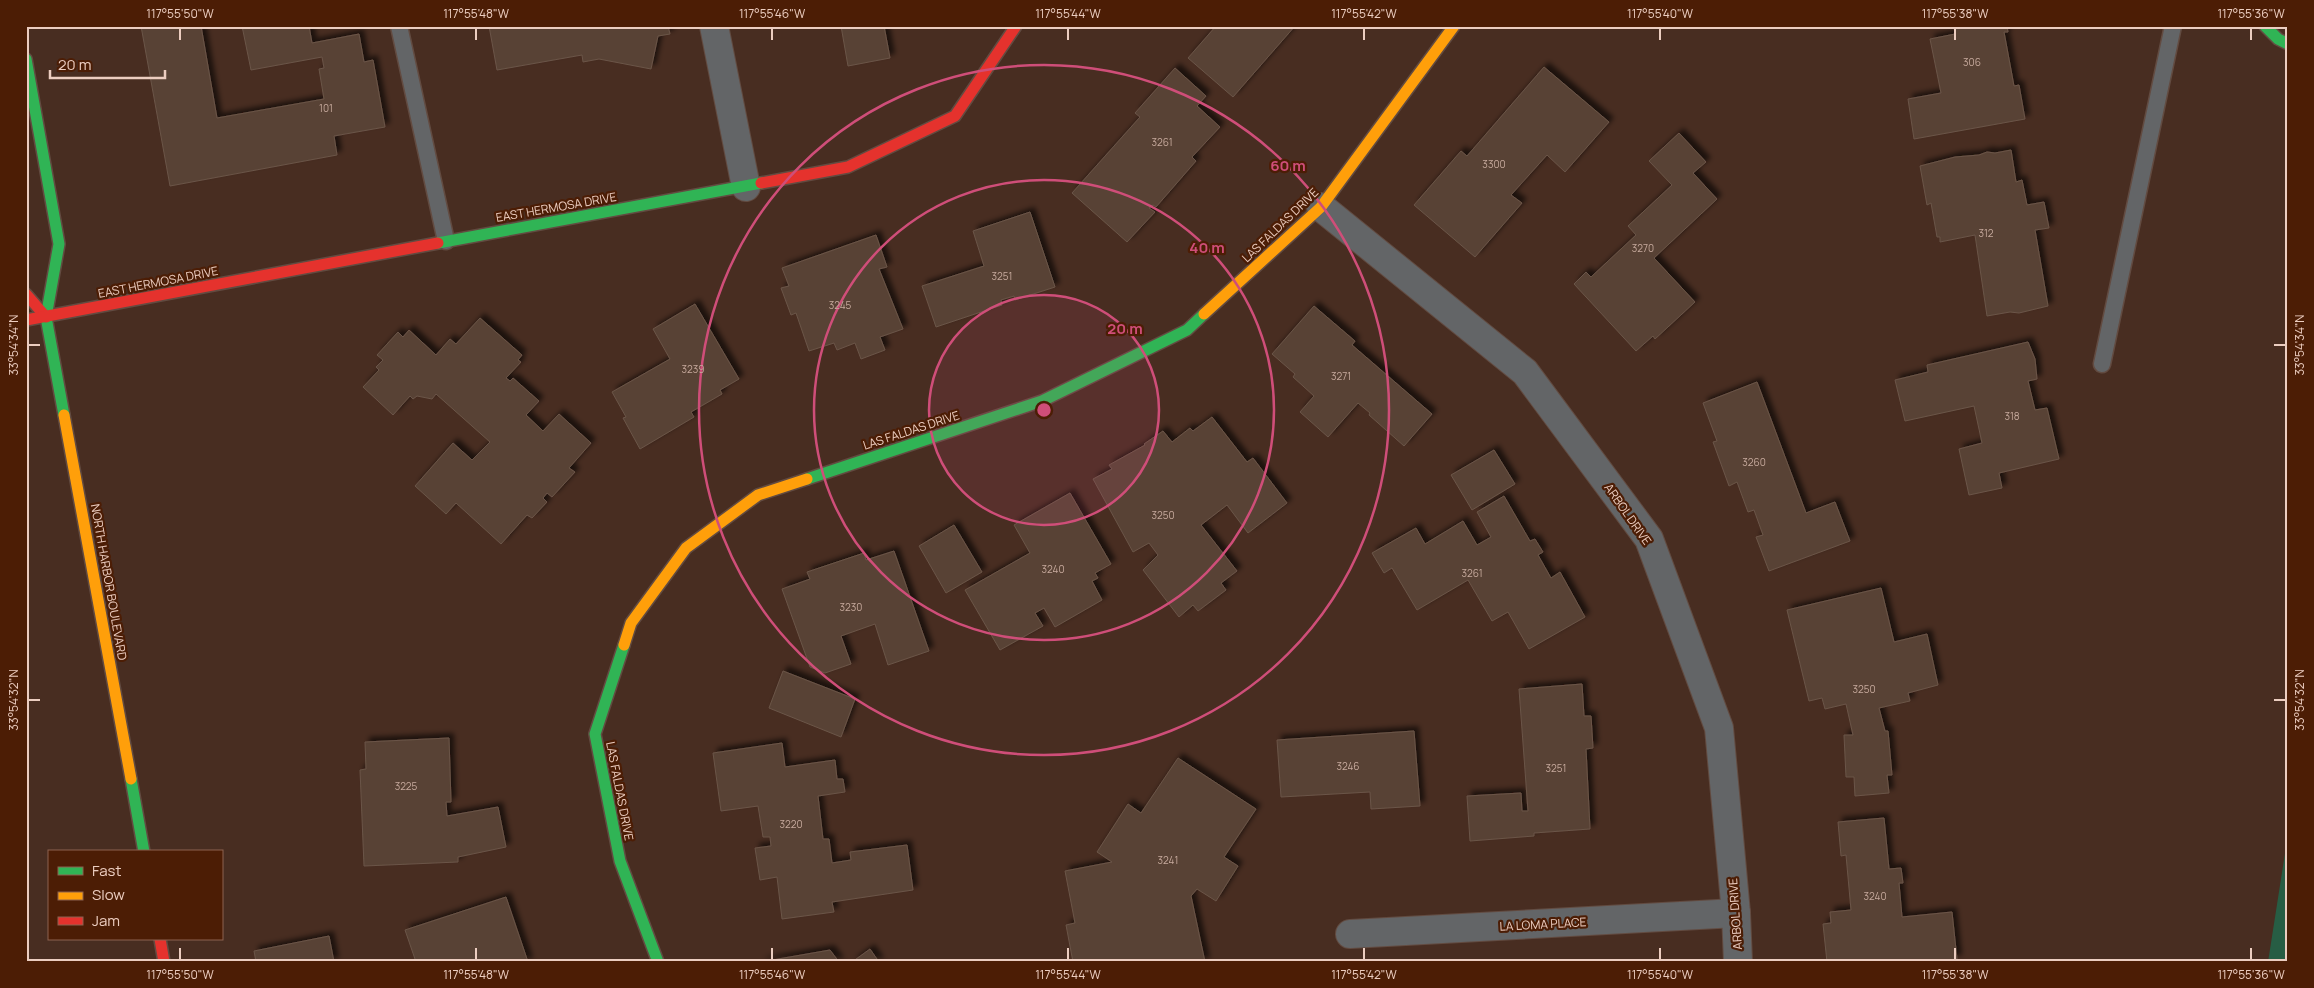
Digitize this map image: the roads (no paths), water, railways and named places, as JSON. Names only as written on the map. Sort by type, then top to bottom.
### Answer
[{"type":"street","points":[[714,26],[746,187]]},
{"type":"street","name":"EAST HERMOSA DRIVE","points":[[26,320],[848,167],[955,116],[1016,26]]},
{"type":"street","name":"LAS FALDAS DRIVE","points":[[658,962],[620,861],[595,734],[631,623],[686,548],[758,495],[1042,401],[1187,330],[1321,207],[1454,26]]},
{"type":"street","points":[[2265,26],[2288,44]]},
{"type":"street","name":"NORTH HARBOR BOULEVARD","points":[[26,59],[59,244],[46,317],[144,850]]},
{"type":"street","name":"ARBOL DRIVE","points":[[1321,207],[1525,372],[1649,539],[1718,728],[1736,914],[1738,962]]},
{"type":"street","points":[[26,294],[46,317]]},
{"type":"street","name":"LA LOMA PLACE","points":[[1350,934],[1736,914]]},
{"type":"street","points":[[160,940],[164,962]]},
{"type":"lane","points":[[399,26],[446,241]]},
{"type":"lane","points":[[2102,364],[2173,26]]}]
